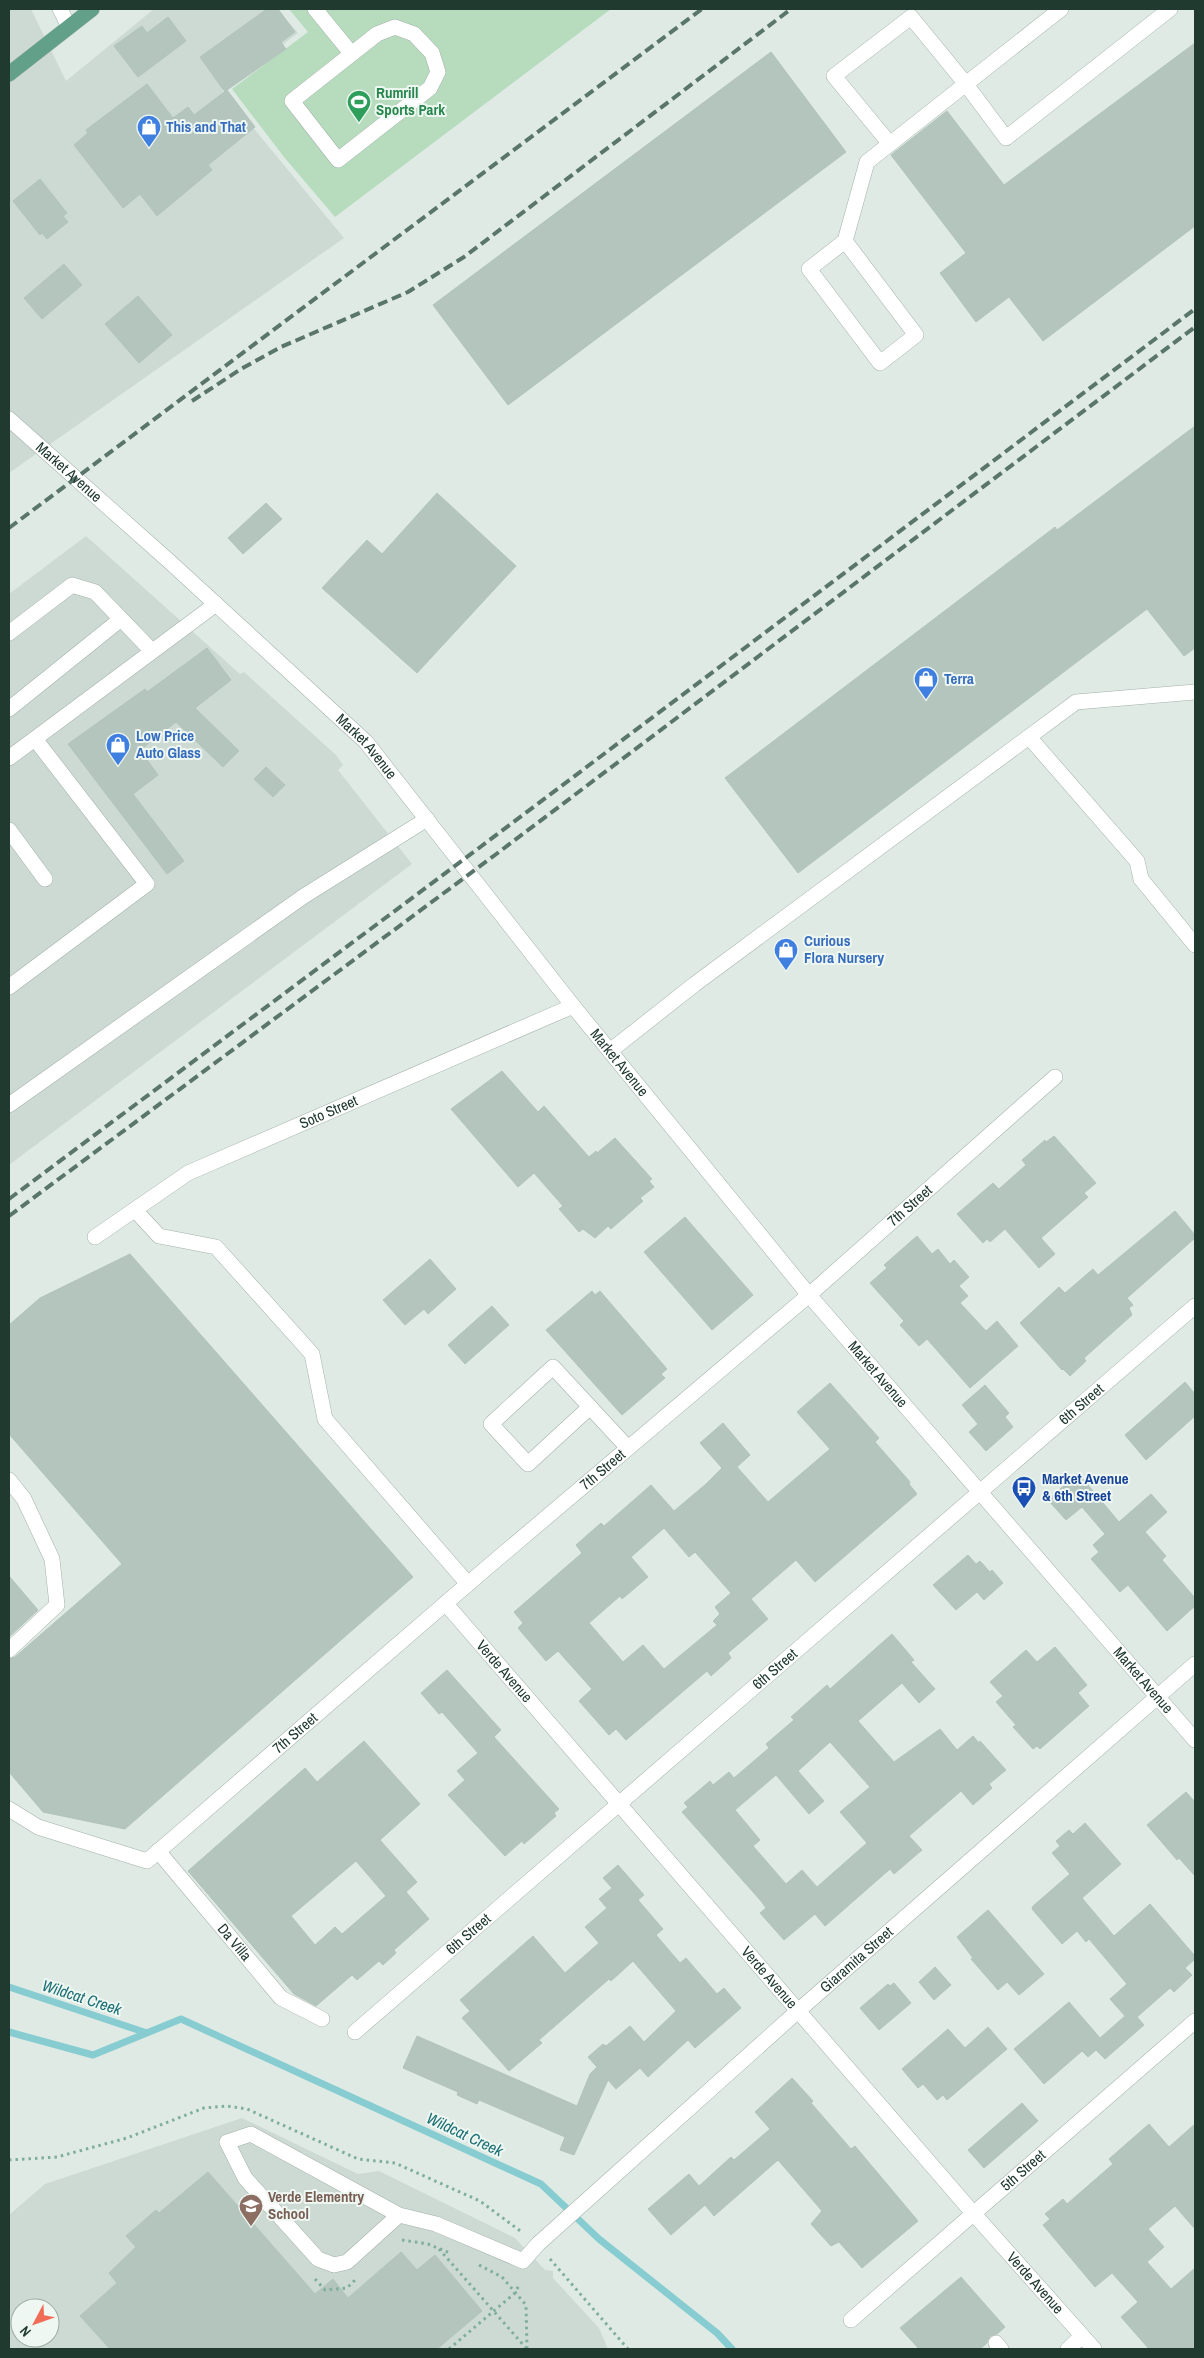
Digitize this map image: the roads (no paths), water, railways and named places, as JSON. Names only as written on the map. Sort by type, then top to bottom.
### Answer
[{"type":"main road","points":[[9,74],[92,9]]},
{"type":"street","points":[[60,9],[69,27]]},
{"type":"street","points":[[315,9],[351,53]]},
{"type":"street","points":[[844,241],[916,335],[880,363],[809,269],[844,241],[867,162],[1061,9]]},
{"type":"street","points":[[890,144],[834,76],[911,17],[966,83],[1006,138],[1170,9]]},
{"type":"street","points":[[395,27],[414,34],[432,53],[438,72],[430,88],[338,160],[292,101],[351,53],[377,34],[395,27]]},
{"type":"street","name":"Market Avenue","points":[[9,419],[216,604],[366,742],[573,1006],[808,1295],[1195,1740]]},
{"type":"street","points":[[9,633],[72,585],[95,592],[152,652]]},
{"type":"street","points":[[9,758],[216,604]]},
{"type":"street","points":[[9,709],[121,619]]},
{"type":"street","points":[[610,1050],[695,984],[1076,702],[1195,692]]},
{"type":"street","points":[[1029,737],[1137,861],[1141,879],[1195,945]]},
{"type":"street","points":[[9,988],[147,884],[34,739]]},
{"type":"street","points":[[9,1105],[304,896],[427,819]]},
{"type":"street","points":[[9,830],[45,879]]},
{"type":"street","name":"Soto Street","points":[[95,1237],[188,1173],[573,1006]]},
{"type":"street","name":"7th Street","points":[[153,1856],[468,1584],[808,1295],[1055,1077]]},
{"type":"street","points":[[135,1210],[159,1236],[216,1247],[312,1354],[325,1419],[468,1584]]},
{"type":"street","name":"6th Street","points":[[355,2032],[1195,1306]]},
{"type":"street","points":[[590,1407],[528,1464],[491,1424],[553,1366],[628,1448]]},
{"type":"street","points":[[9,1480],[24,1499],[52,1559],[57,1605],[9,1650]]},
{"type":"street","name":"Verde Avenue","points":[[446,1604],[620,1802],[973,2213],[1094,2349]]},
{"type":"street","name":"Giaramita Street","points":[[399,2215],[436,2224],[523,2261],[550,2234],[799,2010],[1195,1664]]},
{"type":"street","points":[[9,1809],[38,1827],[153,1856]]},
{"type":"street","name":"Da Villa","points":[[153,1856],[281,1998],[322,2020]]},
{"type":"street","name":"5th Street","points":[[851,2320],[1195,2021]]},
{"type":"street","points":[[251,2134],[399,2215],[347,2262],[334,2265],[318,2259],[245,2178],[227,2142],[251,2134]]},
{"type":"street","points":[[1068,2349],[1082,2336]]},
{"type":"waterway","name":"Wildcat Creek","points":[[9,1987],[147,2033]]},
{"type":"waterway","name":"Wildcat Creek","points":[[9,2032],[93,2055],[181,2019],[541,2184],[599,2239],[717,2333],[732,2349]]},
{"type":"railway","points":[[9,528],[702,9]]},
{"type":"railway","points":[[192,401],[241,369],[281,347],[408,292],[464,257],[791,9]]},
{"type":"railway","points":[[9,1199],[1195,309]]},
{"type":"railway","points":[[9,1216],[495,855],[1195,327]]},
{"type":"place","name":"Rumrill Sports Park","points":[[359,123]]},
{"type":"place","name":"This and That","points":[[149,148]]},
{"type":"place","name":"Terra","points":[[926,700]]},
{"type":"place","name":"Low Price Auto Glass","points":[[118,766]]},
{"type":"place","name":"Curious Flora Nursery","points":[[786,971]]},
{"type":"place","name":"Market Avenue & 6th Street","points":[[1024,1509]]},
{"type":"place","name":"Verde Elementry School","points":[[251,2227]]}]
